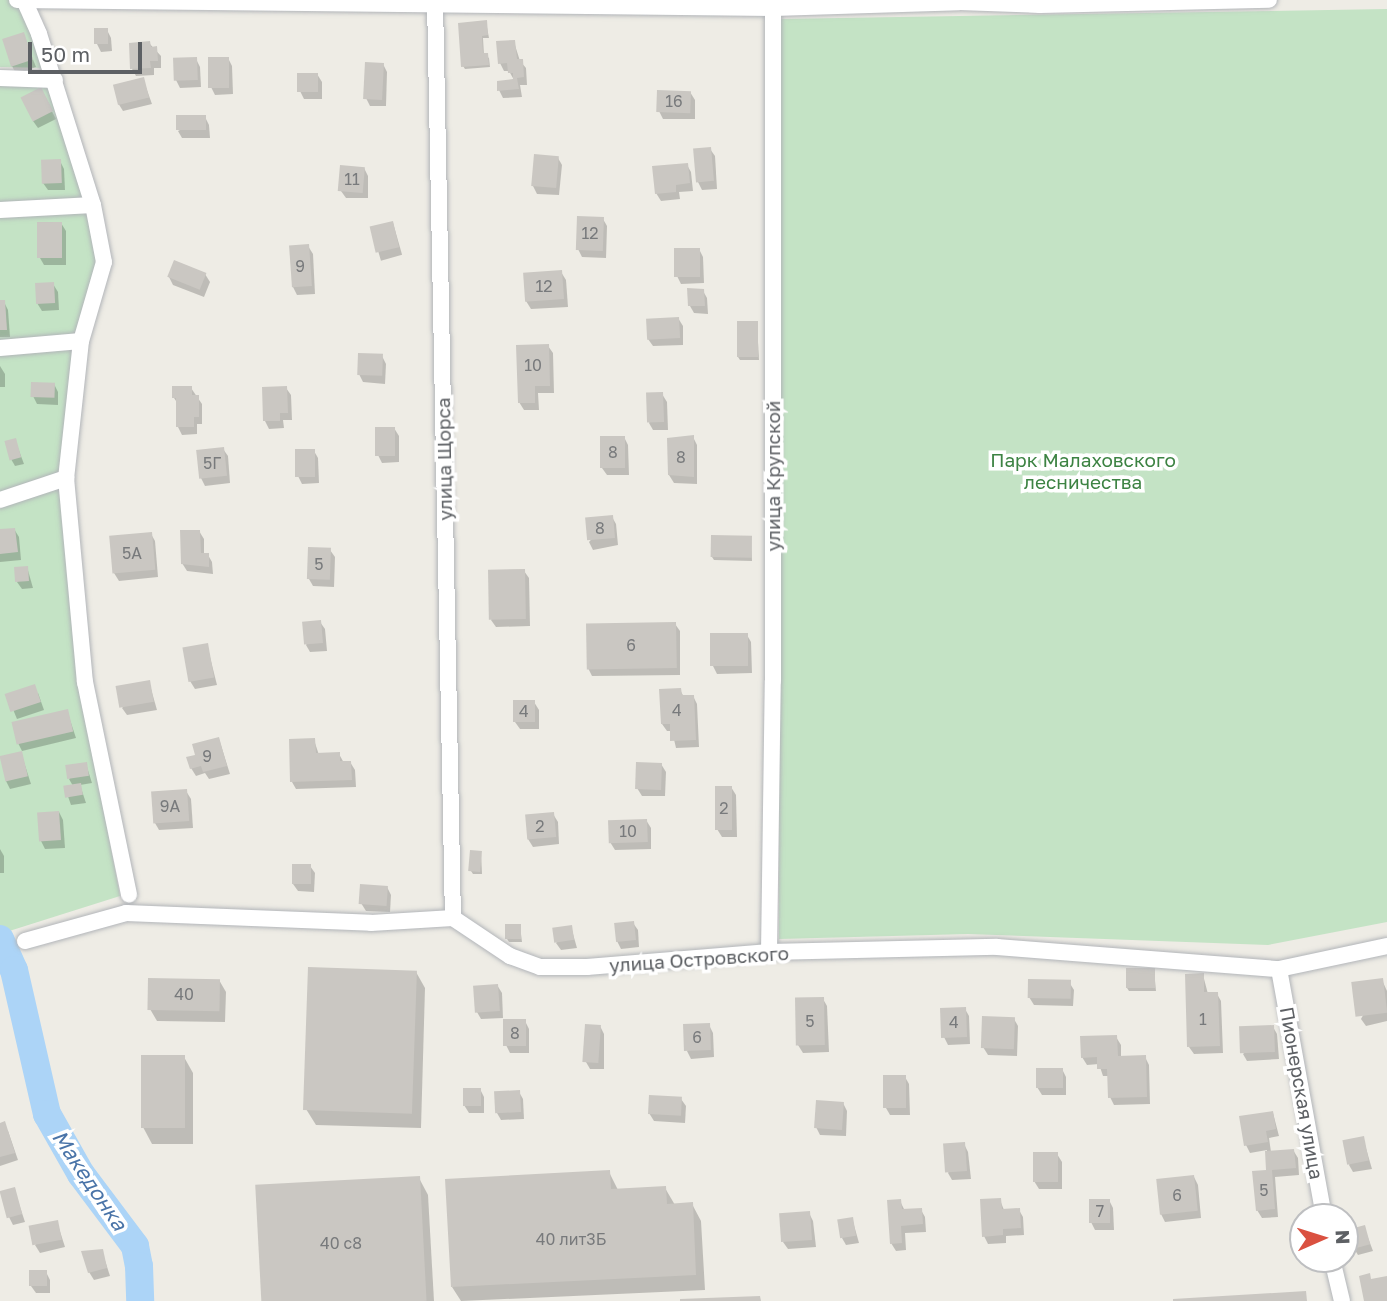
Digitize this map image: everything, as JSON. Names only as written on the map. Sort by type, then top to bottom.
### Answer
[{"type":"street","points":[[129,895],[85,682],[66,478],[81,341],[104,262],[93,205],[55,80],[39,34],[21,1],[773,4],[959,1],[1040,5],[1269,0]]},
{"type":"street","name":"улица Щорса","points":[[435,4],[453,918]]},
{"type":"street","name":"улица Крупской","points":[[769,952],[773,681],[773,4]]},
{"type":"street","points":[[0,78],[55,80]]},
{"type":"street","points":[[0,210],[93,205]]},
{"type":"street","points":[[0,348],[81,341]]},
{"type":"street","points":[[0,500],[66,478]]},
{"type":"street","points":[[25,941],[126,913],[371,923],[453,918]]},
{"type":"street","name":"улица Островского","points":[[453,918],[510,956],[540,967],[587,967],[769,952],[997,947],[1279,969],[1387,946]]},
{"type":"street","name":"Пионерская улица","points":[[1279,969],[1321,1203]]},
{"type":"street","points":[[1335,1273],[1342,1301]]},
{"type":"green space","points":[[0,0],[22,0],[46,68],[0,67]]},
{"type":"green space","name":"Парк Малаховского лесничества","points":[[1387,9],[1387,922],[1268,945],[968,934],[779,939],[781,19]]},
{"type":"green space","points":[[0,80],[47,81],[87,201],[0,205]]},
{"type":"green space","points":[[89,213],[98,262],[78,336],[0,342],[0,216]]},
{"type":"green space","points":[[76,346],[61,474],[0,495],[0,352]]},
{"type":"green space","points":[[62,484],[80,684],[120,896],[3,933],[0,928],[0,506]]},
{"type":"building","points":[[487,20],[488,35],[482,36],[483,53],[488,53],[489,65],[461,67],[458,23]]},
{"type":"building","points":[[94,28],[108,28],[108,44],[94,44]]},
{"type":"building","points":[[24,32],[33,60],[11,67],[2,39]]},
{"type":"building","points":[[515,40],[517,59],[523,59],[524,77],[517,78],[519,89],[497,91],[497,81],[513,79],[513,73],[508,73],[507,63],[498,64],[496,41]]},
{"type":"building","points":[[150,41],[151,47],[157,46],[158,61],[150,61],[151,68],[130,69],[129,43]]},
{"type":"building","points":[[197,57],[198,80],[174,81],[173,58]]},
{"type":"building","points":[[208,57],[229,57],[229,88],[208,88]]},
{"type":"building","points":[[365,62],[384,63],[382,100],[363,99]]},
{"type":"building","points":[[297,73],[318,73],[318,92],[297,92]]},
{"type":"building","points":[[144,77],[149,97],[118,105],[113,85]]},
{"type":"building","points":[[41,87],[53,111],[33,121],[21,97]]},
{"type":"building","points":[[657,90],[691,91],[690,113],[656,112]]},
{"type":"building","points":[[176,115],[206,115],[206,130],[176,130]]},
{"type":"building","points":[[711,147],[714,181],[696,182],[693,149]]},
{"type":"building","points":[[534,154],[559,156],[556,188],[531,186]]},
{"type":"building","points":[[61,159],[62,183],[42,184],[41,160]]},
{"type":"building","points":[[688,163],[690,183],[676,185],[676,192],[655,194],[652,166]]},
{"type":"building","points":[[340,165],[365,167],[363,193],[338,191]]},
{"type":"building","points":[[577,216],[604,217],[603,251],[576,250]]},
{"type":"building","points":[[393,221],[399,247],[376,253],[370,226]]},
{"type":"building","points":[[37,222],[62,222],[62,258],[37,258]]},
{"type":"building","points":[[309,244],[312,286],[292,287],[289,245]]},
{"type":"building","points":[[674,248],[700,248],[700,277],[674,277]]},
{"type":"building","points":[[174,260],[206,273],[200,290],[167,277]]},
{"type":"building","points":[[562,270],[564,299],[525,302],[523,273]]},
{"type":"building","points":[[54,282],[55,303],[36,304],[35,283]]},
{"type":"building","points":[[687,288],[704,289],[705,306],[688,306]]},
{"type":"building","points":[[0,300],[5,300],[7,330],[0,330]]},
{"type":"building","points":[[679,317],[680,338],[647,340],[646,319]]},
{"type":"building","points":[[737,321],[758,321],[758,357],[737,357]]},
{"type":"building","points":[[549,344],[550,386],[535,386],[535,403],[518,403],[516,345]]},
{"type":"building","points":[[358,353],[383,354],[382,376],[357,375]]},
{"type":"building","points":[[31,382],[55,383],[54,398],[30,397]]},
{"type":"building","points":[[172,386],[192,386],[192,395],[199,395],[199,417],[194,417],[194,427],[176,427],[176,398],[172,398]]},
{"type":"building","points":[[287,386],[288,413],[280,413],[280,421],[263,421],[262,387]]},
{"type":"building","points":[[663,392],[664,422],[647,423],[646,393]]},
{"type":"building","points":[[375,427],[395,427],[395,456],[375,456]]},
{"type":"building","points":[[694,435],[694,477],[668,475],[667,438]]},
{"type":"building","points":[[600,436],[625,436],[625,468],[600,468]]},
{"type":"building","points":[[16,438],[21,457],[10,460],[4,441]]},
{"type":"building","points":[[224,447],[227,476],[199,479],[196,450]]},
{"type":"building","points":[[295,449],[315,449],[315,477],[295,477]]},
{"type":"building","points":[[613,515],[615,538],[587,540],[585,517]]},
{"type":"building","points":[[15,528],[18,552],[0,554],[0,529]]},
{"type":"building","points":[[180,530],[200,530],[201,553],[209,553],[209,567],[181,564]]},
{"type":"building","points":[[152,532],[155,570],[112,574],[109,536]]},
{"type":"building","points":[[711,535],[752,536],[752,558],[711,557]]},
{"type":"building","points":[[308,547],[331,548],[330,580],[307,579]]},
{"type":"building","points":[[28,566],[29,581],[15,582],[14,567]]},
{"type":"building","points":[[525,569],[526,619],[489,620],[488,570]]},
{"type":"building","points":[[321,620],[323,643],[304,645],[302,622]]},
{"type":"building","points":[[676,622],[677,668],[587,670],[586,624]]},
{"type":"building","points":[[710,633],[748,633],[748,666],[710,666]]},
{"type":"building","points":[[208,643],[214,677],[188,682],[182,648]]},
{"type":"building","points":[[150,680],[154,702],[119,708],[116,686]]},
{"type":"building","points":[[35,684],[41,702],[10,712],[5,694]]},
{"type":"building","points":[[681,688],[682,695],[694,695],[696,740],[670,741],[670,724],[661,724],[659,689]]},
{"type":"building","points":[[513,700],[535,700],[535,722],[513,722]]},
{"type":"building","points":[[68,709],[73,731],[17,744],[11,722]]},
{"type":"building","points":[[219,737],[227,766],[203,772],[201,766],[190,769],[186,757],[195,755],[192,744]]},
{"type":"building","points":[[315,738],[316,753],[340,752],[340,761],[351,761],[352,780],[290,782],[289,739]]},
{"type":"building","points":[[22,751],[28,776],[5,782],[0,756]]},
{"type":"building","points":[[87,762],[89,776],[67,779],[65,765]]},
{"type":"building","points":[[636,762],[662,763],[661,790],[635,789]]},
{"type":"building","points":[[81,783],[83,795],[65,798],[63,786]]},
{"type":"building","points":[[715,786],[732,786],[732,830],[715,830]]},
{"type":"building","points":[[187,789],[189,821],[153,823],[151,792]]},
{"type":"building","points":[[59,811],[61,840],[39,841],[37,813]]},
{"type":"building","points":[[554,812],[556,837],[527,839],[525,815]]},
{"type":"building","points":[[647,819],[648,842],[609,843],[608,820]]},
{"type":"building","points":[[470,850],[482,851],[480,872],[468,871]]},
{"type":"building","points":[[292,864],[311,864],[311,884],[292,884]]},
{"type":"building","points":[[360,884],[388,886],[387,906],[359,904]]},
{"type":"building","points":[[634,921],[636,940],[616,942],[614,923]]},
{"type":"building","points":[[505,924],[521,924],[521,939],[505,939]]},
{"type":"building","points":[[572,925],[574,940],[554,943],[552,928]]},
{"type":"building","points":[[308,967],[417,971],[412,1114],[303,1110]]},
{"type":"building","points":[[1126,968],[1155,968],[1155,988],[1126,988]]},
{"type":"building","points":[[1204,973],[1204,992],[1218,992],[1220,1046],[1187,1047],[1185,974]]},
{"type":"building","points":[[148,978],[220,979],[219,1011],[147,1010]]},
{"type":"building","points":[[1383,978],[1387,1013],[1356,1017],[1351,982]]},
{"type":"building","points":[[1028,979],[1071,980],[1071,999],[1028,998]]},
{"type":"building","points":[[498,984],[500,1011],[475,1013],[473,986]]},
{"type":"building","points":[[824,997],[825,1045],[796,1045],[795,998]]},
{"type":"building","points":[[966,1007],[967,1037],[941,1038],[940,1008]]},
{"type":"building","points":[[982,1016],[1015,1017],[1014,1049],[981,1048]]},
{"type":"building","points":[[503,1019],[526,1019],[526,1046],[503,1046]]},
{"type":"building","points":[[710,1023],[711,1050],[684,1051],[683,1024]]},
{"type":"building","points":[[585,1024],[601,1025],[598,1063],[582,1062]]},
{"type":"building","points":[[1274,1025],[1275,1052],[1240,1053],[1239,1026]]},
{"type":"building","points":[[1117,1035],[1118,1056],[1146,1055],[1147,1097],[1108,1098],[1107,1069],[1097,1069],[1097,1057],[1081,1058],[1080,1036]]},
{"type":"building","points":[[141,1055],[185,1055],[185,1128],[141,1128]]},
{"type":"building","points":[[1036,1068],[1063,1068],[1063,1088],[1036,1088]]},
{"type":"building","points":[[883,1075],[906,1075],[906,1108],[883,1108]]},
{"type":"building","points":[[463,1088],[481,1088],[481,1106],[463,1106]]},
{"type":"building","points":[[520,1090],[521,1112],[495,1113],[494,1091]]},
{"type":"building","points":[[649,1095],[682,1097],[681,1116],[648,1114]]},
{"type":"building","points":[[816,1100],[844,1102],[842,1130],[814,1128]]},
{"type":"building","points":[[1273,1111],[1276,1129],[1266,1131],[1268,1142],[1244,1146],[1239,1116]]},
{"type":"building","points":[[5,1121],[15,1153],[0,1157],[0,1123]]},
{"type":"building","points":[[1364,1136],[1369,1161],[1347,1165],[1342,1140]]},
{"type":"building","points":[[965,1142],[967,1171],[945,1172],[943,1144]]},
{"type":"building","points":[[1294,1149],[1296,1168],[1272,1170],[1275,1209],[1256,1211],[1252,1171],[1266,1170],[1265,1151]]},
{"type":"building","points":[[1033,1152],[1058,1152],[1058,1182],[1033,1182]]},
{"type":"building","points":[[610,1170],[611,1189],[666,1186],[667,1204],[693,1202],[696,1275],[451,1287],[445,1179]]},
{"type":"building","points":[[1194,1175],[1198,1211],[1160,1215],[1156,1179]]},
{"type":"building","points":[[420,1176],[427,1301],[261,1301],[255,1185]]},
{"type":"building","points":[[15,1187],[22,1214],[7,1218],[0,1191]]},
{"type":"building","points":[[1001,1198],[1002,1209],[1020,1208],[1021,1228],[1003,1229],[1003,1235],[982,1237],[980,1199]]},
{"type":"building","points":[[901,1199],[902,1209],[922,1208],[923,1224],[901,1226],[902,1243],[890,1244],[887,1200]]},
{"type":"building","points":[[1089,1199],[1110,1199],[1110,1223],[1089,1223]]},
{"type":"building","points":[[810,1211],[812,1240],[781,1242],[779,1213]]},
{"type":"building","points":[[853,1217],[856,1236],[840,1238],[837,1220]]},
{"type":"building","points":[[58,1220],[62,1240],[32,1245],[29,1226]]},
{"type":"building","points":[[1365,1225],[1370,1244],[1359,1247],[1359,1227]]},
{"type":"building","points":[[103,1249],[107,1268],[88,1273],[81,1251]]},
{"type":"building","points":[[29,1270],[47,1270],[47,1286],[29,1286]]},
{"type":"building","points":[[1370,1273],[1371,1279],[1387,1276],[1387,1301],[1364,1301],[1359,1276]]},
{"type":"building","points":[[1306,1291],[1307,1301],[1173,1301],[1173,1299]]},
{"type":"building","points":[[760,1296],[761,1301],[680,1301],[680,1299]]},
{"type":"waterway","name":"Македонка","points":[[0,939],[14,970],[47,1114],[81,1174],[135,1246],[139,1266],[140,1301]]}]
